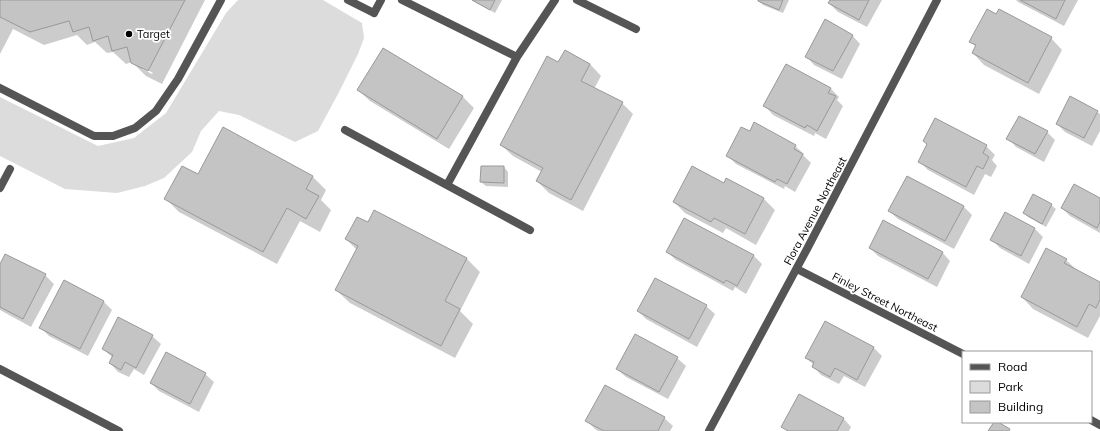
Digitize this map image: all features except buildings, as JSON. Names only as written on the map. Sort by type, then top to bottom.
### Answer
[{"type":"street","points":[[0,88],[94,136],[113,136],[135,128],[156,111],[178,79],[222,0]]},
{"type":"street","points":[[348,0],[374,13],[381,0]]},
{"type":"street","points":[[402,0],[517,57]]},
{"type":"street","points":[[447,185],[517,57],[555,0]]},
{"type":"street","points":[[577,0],[636,30]]},
{"type":"street","name":"Flora Avenue Northeast","points":[[709,431],[797,269],[937,0]]},
{"type":"street","points":[[345,130],[530,230]]},
{"type":"street","points":[[0,188],[10,169]]},
{"type":"street","name":"Finley Street Northeast","points":[[797,269],[962,353]]},
{"type":"street","points":[[0,369],[119,431]]},
{"type":"green space","points":[[238,0],[323,0],[362,23],[364,38],[358,54],[318,131],[295,142],[239,115],[219,111],[201,131],[192,152],[164,178],[145,186],[117,193],[65,189],[0,156],[0,97],[98,146],[134,138],[166,113],[226,13]]},
{"type":"place","name":"Target","points":[[129,34]]}]
